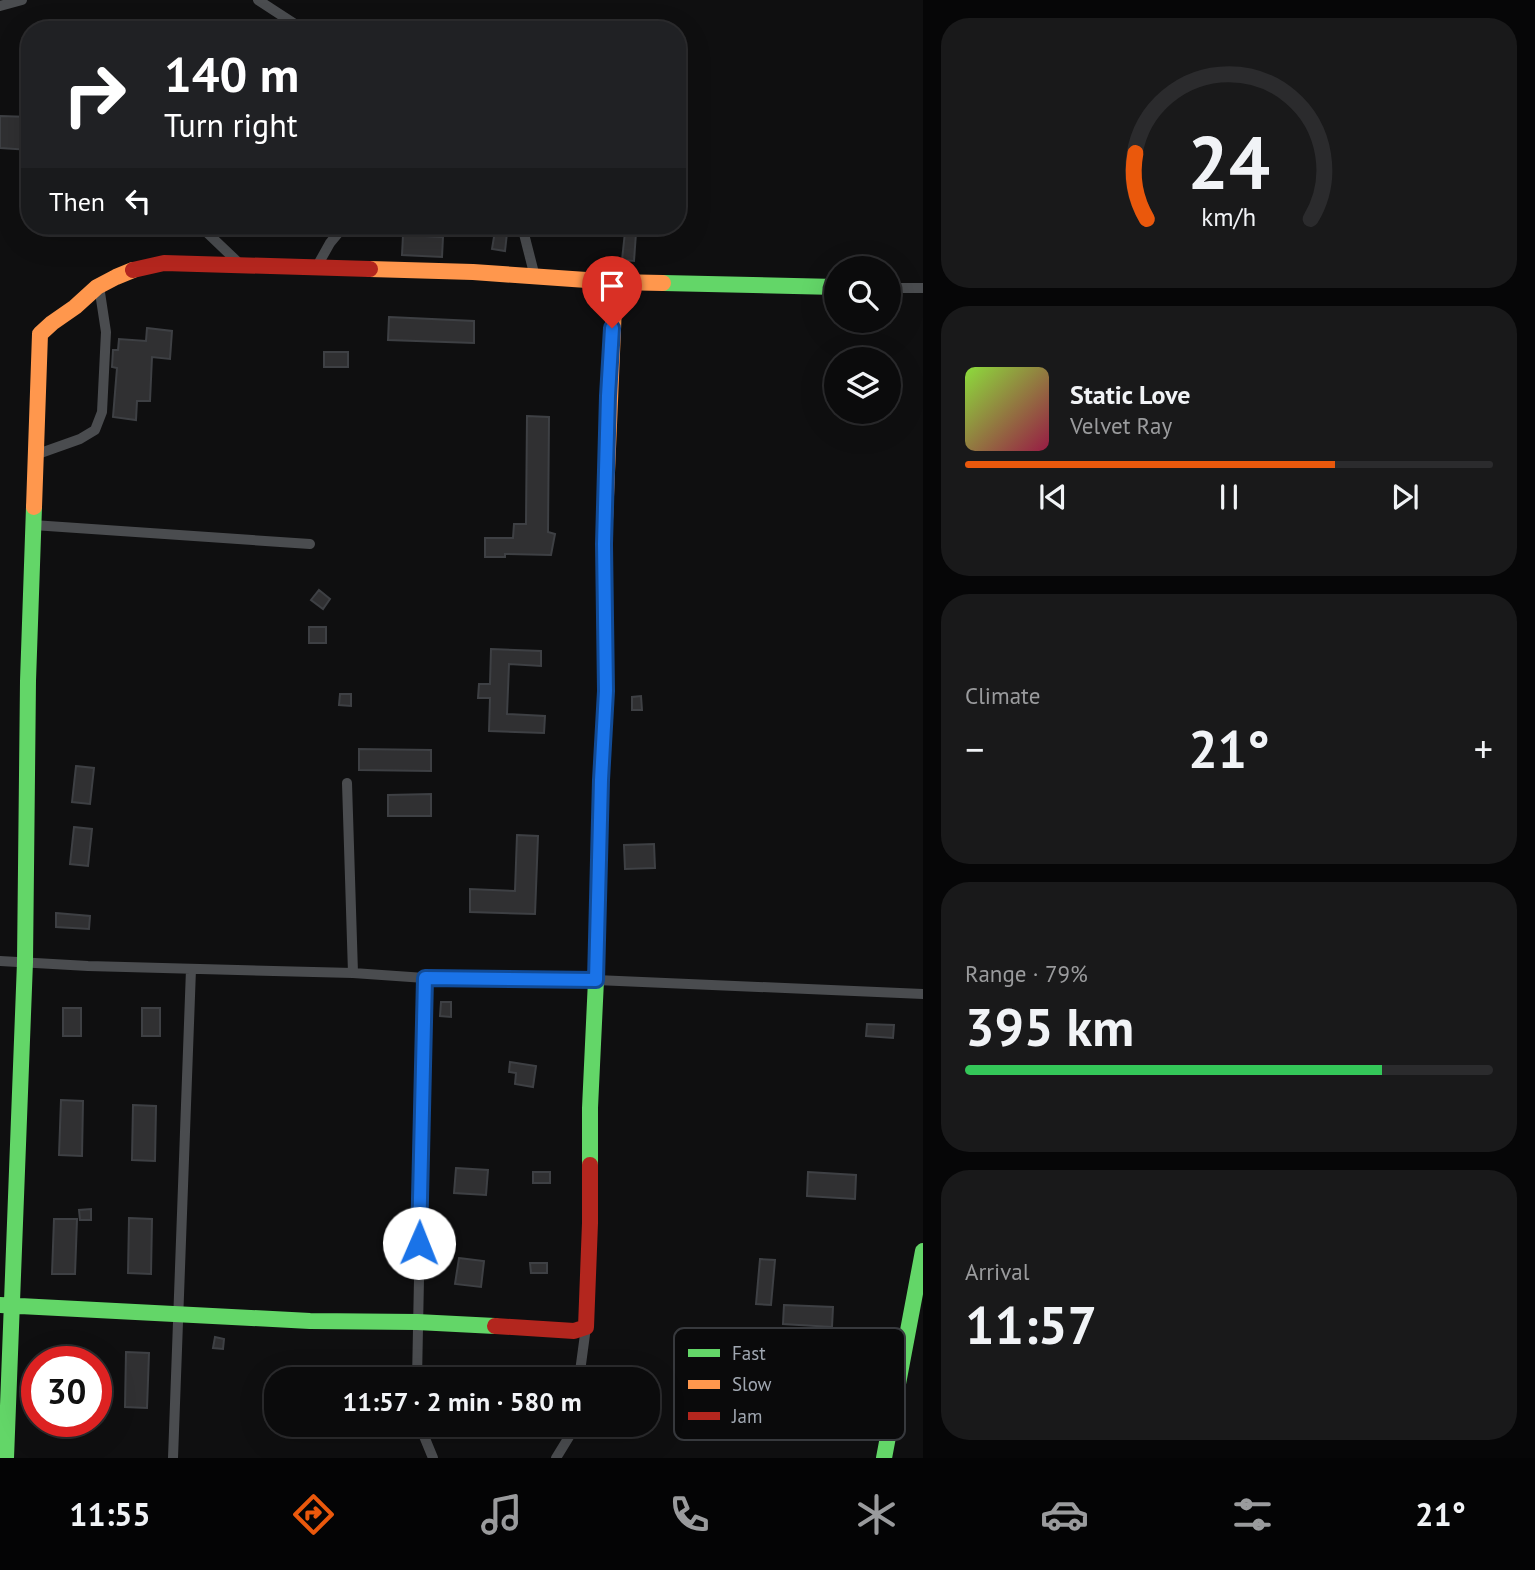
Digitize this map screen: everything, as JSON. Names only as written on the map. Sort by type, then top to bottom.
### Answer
[{"type":"main road","points":[[6,1458],[6,1305],[25,962],[28,681],[40,334],[99,286],[115,277],[164,263],[474,272],[615,282],[824,287]]},
{"type":"main road","points":[[6,1305],[310,1321],[417,1322],[574,1331],[586,1327],[590,1223],[590,1108],[606,691],[604,531],[615,282]]},
{"type":"main road","points":[[905,1344],[922,1251]]},
{"type":"main road","points":[[884,1458],[887,1440]]},
{"type":"street","points":[[0,6],[22,0]]},
{"type":"street","points":[[258,0],[290,21]]},
{"type":"street","points":[[210,235],[242,265]]},
{"type":"street","points":[[316,268],[337,235]]},
{"type":"street","points":[[524,235],[535,277]]},
{"type":"street","points":[[35,455],[80,439],[95,430],[102,412],[106,332],[99,286]]},
{"type":"street","points":[[901,288],[922,288]]},
{"type":"street","points":[[33,525],[310,544]]},
{"type":"street","points":[[347,783],[354,974]]},
{"type":"street","points":[[0,961],[425,978],[596,980],[922,994]]},
{"type":"street","points":[[173,1458],[191,969]]},
{"type":"street","points":[[417,1367],[425,978]]},
{"type":"street","points":[[581,1367],[586,1327]]},
{"type":"street","points":[[424,1437],[433,1458]]},
{"type":"street","points":[[556,1458],[569,1437]]},
{"type":"building","points":[[0,116],[21,117],[21,149],[0,148]]},
{"type":"building","points":[[403,235],[443,237],[442,257],[402,255]]},
{"type":"building","points":[[494,235],[507,235],[505,251],[492,249]]},
{"type":"building","points":[[625,235],[636,235],[634,261],[622,260]]},
{"type":"building","points":[[389,317],[474,321],[474,343],[388,340]]},
{"type":"building","points":[[147,328],[172,331],[170,359],[152,357],[150,401],[137,401],[136,420],[113,417],[117,368],[112,367],[113,350],[118,350],[119,339],[146,341]]},
{"type":"building","points":[[324,352],[348,352],[348,367],[324,367]]},
{"type":"building","points":[[527,416],[549,417],[548,532],[555,534],[551,555],[505,554],[505,557],[485,557],[485,538],[513,538],[514,524],[526,524]]},
{"type":"building","points":[[319,590],[330,599],[323,609],[311,600]]},
{"type":"building","points":[[309,627],[326,627],[326,643],[309,643]]},
{"type":"building","points":[[491,649],[541,651],[541,666],[509,664],[507,714],[545,716],[544,733],[489,731],[490,698],[478,698],[479,684],[490,684]]},
{"type":"building","points":[[340,694],[351,694],[351,706],[339,705]]},
{"type":"building","points":[[641,696],[642,710],[632,710],[632,697]]},
{"type":"building","points":[[359,749],[431,750],[431,771],[359,770]]},
{"type":"building","points":[[76,766],[94,768],[90,804],[72,802]]},
{"type":"building","points":[[431,794],[431,816],[388,816],[388,795]]},
{"type":"building","points":[[74,827],[92,829],[88,866],[70,864]]},
{"type":"building","points":[[517,835],[538,836],[535,914],[470,912],[470,889],[515,891]]},
{"type":"building","points":[[654,844],[655,868],[625,869],[624,845]]},
{"type":"building","points":[[56,913],[90,916],[89,929],[56,927]]},
{"type":"building","points":[[441,1002],[451,1002],[451,1017],[440,1016]]},
{"type":"building","points":[[63,1008],[81,1008],[81,1036],[63,1036]]},
{"type":"building","points":[[142,1008],[160,1008],[160,1036],[142,1036]]},
{"type":"building","points":[[867,1024],[894,1025],[893,1038],[866,1036]]},
{"type":"building","points":[[510,1062],[536,1066],[533,1087],[515,1084],[516,1073],[509,1072]]},
{"type":"building","points":[[61,1100],[83,1101],[82,1156],[59,1155]]},
{"type":"building","points":[[133,1105],[156,1106],[155,1161],[132,1160]]},
{"type":"building","points":[[456,1168],[488,1170],[486,1195],[454,1193]]},
{"type":"building","points":[[533,1172],[550,1172],[550,1183],[533,1183]]},
{"type":"building","points":[[808,1172],[856,1175],[855,1199],[807,1196]]},
{"type":"building","points":[[91,1209],[91,1220],[80,1220],[79,1210]]},
{"type":"building","points":[[129,1218],[152,1219],[151,1274],[128,1273]]},
{"type":"building","points":[[54,1219],[77,1219],[75,1274],[52,1274]]},
{"type":"building","points":[[459,1258],[484,1261],[481,1287],[455,1284]]},
{"type":"building","points":[[760,1259],[775,1260],[771,1305],[756,1304]]},
{"type":"building","points":[[530,1263],[547,1263],[547,1273],[531,1273]]},
{"type":"building","points":[[784,1305],[833,1307],[832,1327],[783,1324]]},
{"type":"building","points":[[215,1337],[224,1339],[223,1349],[213,1348]]},
{"type":"building","points":[[126,1352],[149,1353],[147,1408],[125,1407]]},
{"type":"traffic: fast","points":[[663,283],[824,287]]},
{"type":"traffic: fast","points":[[6,1458],[25,962],[28,681],[34,507]]},
{"type":"traffic: fast","points":[[590,1165],[606,691],[605,632]]},
{"type":"traffic: fast","points":[[905,1347],[923,1251]]},
{"type":"traffic: fast","points":[[0,1305],[310,1321],[495,1326]]},
{"type":"traffic: fast","points":[[884,1458],[887,1440]]},
{"type":"traffic: slow","points":[[370,269],[663,283]]},
{"type":"traffic: slow","points":[[34,507],[40,334],[97,287],[133,270]]},
{"type":"traffic: slow","points":[[605,632],[604,544],[615,282]]},
{"type":"traffic: jam","points":[[133,270],[164,263],[370,269]]},
{"type":"traffic: jam","points":[[495,1326],[574,1331],[586,1327],[590,1165]]},
{"type":"route","points":[[419,1243],[425,978],[596,980],[606,691],[604,544],[612,328]]}]
